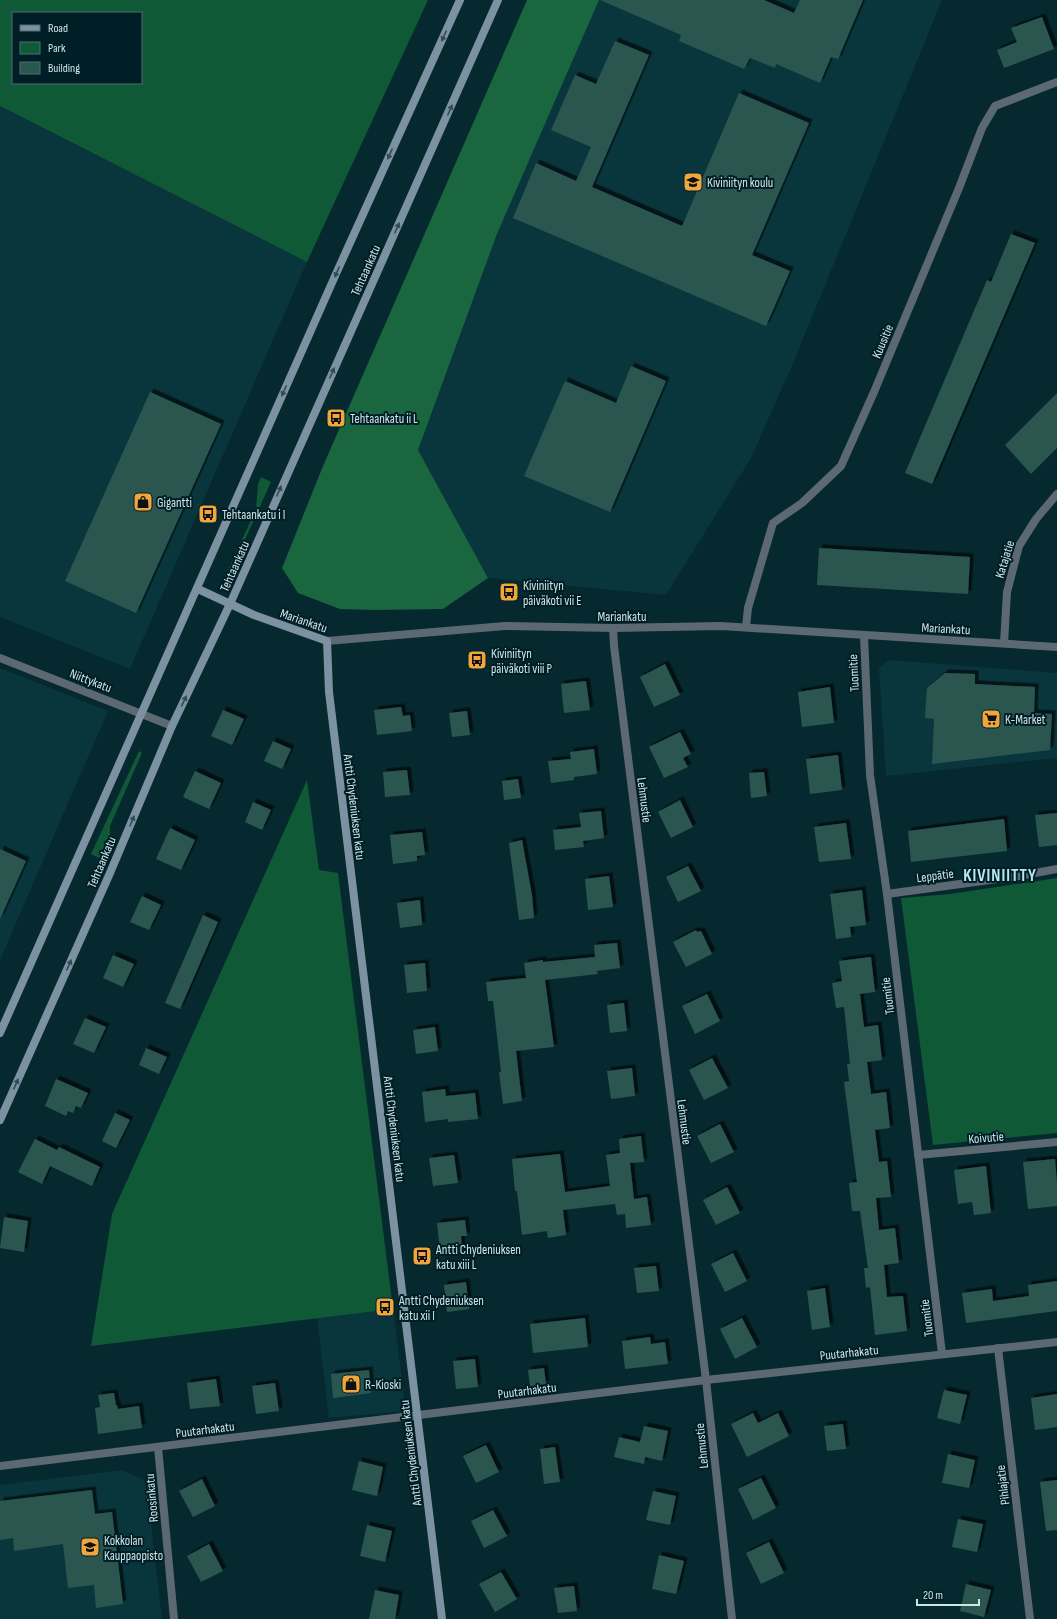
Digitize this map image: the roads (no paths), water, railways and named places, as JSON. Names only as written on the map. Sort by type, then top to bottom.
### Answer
[{"type":"main road","name":"Tehtaankatu","points":[[0,1033],[198,589],[335,276],[460,0]]},
{"type":"main road","name":"Tehtaankatu","points":[[0,1120],[110,873],[172,726],[230,604],[498,0]]},
{"type":"main road","name":"Mariankatu","points":[[198,589],[254,615],[327,641]]},
{"type":"main road","name":"Antti Chydeniuksen katu","points":[[327,641],[329,692],[442,1619]]},
{"type":"street","name":"Kuusitie","points":[[746,627],[748,608],[773,523],[802,503],[841,466],[874,392],[982,128],[996,106],[1057,82]]},
{"type":"street","name":"Katajatie","points":[[1004,643],[1007,592],[1019,546],[1036,519],[1057,494]]},
{"type":"street","name":"Mariankatu","points":[[327,641],[505,626],[613,628],[746,627],[1057,646]]},
{"type":"street","name":"Lehmustie","points":[[613,628],[614,646],[706,1380],[732,1619]]},
{"type":"street","name":"Tuomitie","points":[[864,635],[870,775],[887,894],[942,1354]]},
{"type":"street","name":"Niittykatu","points":[[0,658],[172,726]]},
{"type":"street","name":"Leppätie","points":[[887,894],[1019,876],[1057,869]]},
{"type":"street","name":"Koivutie","points":[[918,1155],[1057,1142]]},
{"type":"street","name":"Puutarhakatu","points":[[0,1466],[706,1380],[1057,1342]]},
{"type":"street","name":"Pihlajatie","points":[[998,1348],[1030,1619]]},
{"type":"street","name":"Roosinkatu","points":[[158,1447],[174,1619]]},
{"type":"place","name":"Kiviniityn koulu","points":[[693,182]]},
{"type":"place","name":"Tehtaankatu ii L","points":[[336,418]]},
{"type":"place","name":"Gigantti","points":[[143,502]]},
{"type":"place","name":"Tehtaankatu i I","points":[[208,514]]},
{"type":"place","name":"Kiviniityn päiväkoti vii E","points":[[509,592]]},
{"type":"place","name":"Kiviniityn päiväkoti viii P","points":[[477,660]]},
{"type":"place","name":"K-Market","points":[[991,719]]},
{"type":"place","name":"Antti Chydeniuksen katu xiii L","points":[[422,1256]]},
{"type":"place","name":"Antti Chydeniuksen katu xii I","points":[[385,1307]]},
{"type":"place","name":"R-Kioski","points":[[351,1384]]},
{"type":"place","name":"Kokkolan Kauppaopisto","points":[[90,1547]]},
{"type":"district","name":"KIVINIITTY","points":[[1000,875]]}]
